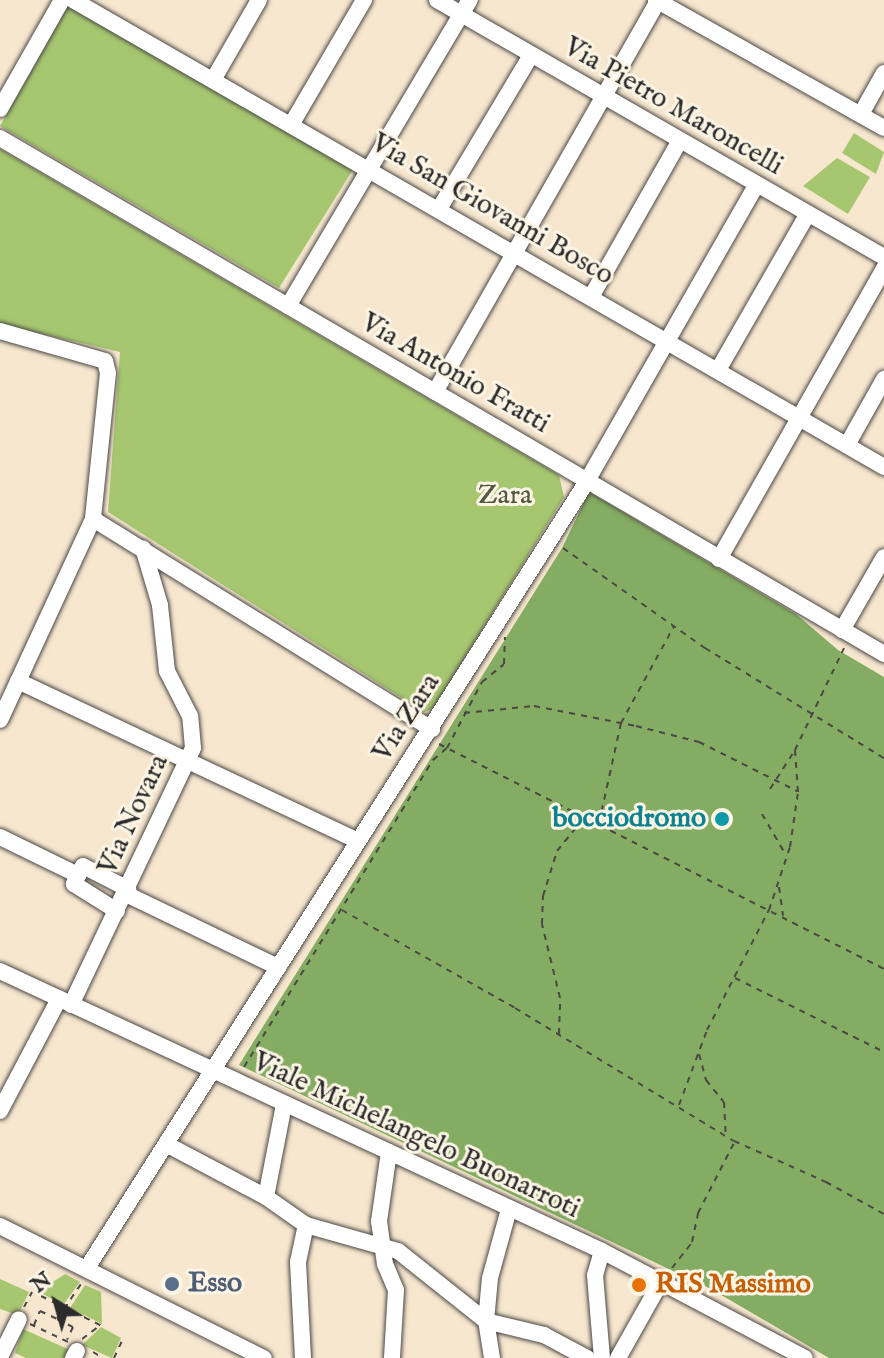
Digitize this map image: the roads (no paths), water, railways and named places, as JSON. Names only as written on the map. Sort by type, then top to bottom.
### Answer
[{"type":"street","points":[[0,109],[62,0]]},
{"type":"street","name":"Via San Giovanni Bosco","points":[[73,0],[884,467]]},
{"type":"street","points":[[213,80],[259,0]]},
{"type":"street","points":[[291,125],[364,0]]},
{"type":"street","name":"Via Pietro Maroncelli","points":[[437,0],[464,6],[531,55],[884,257]]},
{"type":"street","points":[[435,392],[605,97],[606,85],[658,0],[884,128]]},
{"type":"street","points":[[288,306],[464,6]]},
{"type":"street","points":[[439,209],[531,55]]},
{"type":"street","points":[[861,114],[884,73]]},
{"type":"street","name":"Via Antonio Fratti","points":[[0,138],[719,559],[843,638],[884,654]]},
{"type":"street","points":[[591,297],[679,142]]},
{"type":"street","name":"Via Zara","points":[[90,1269],[166,1144],[430,733],[587,481],[756,186]]},
{"type":"street","points":[[718,370],[807,215]]},
{"type":"street","points":[[719,559],[884,268]]},
{"type":"street","points":[[0,331],[105,361],[93,519],[0,720]]},
{"type":"street","points":[[847,445],[884,379]]},
{"type":"street","points":[[93,519],[430,733]]},
{"type":"street","name":"Via Novara","points":[[2,1102],[117,911],[189,761],[194,729],[169,677],[160,605],[143,548]]},
{"type":"street","points":[[843,638],[884,557]]},
{"type":"street","points":[[18,681],[358,841]]},
{"type":"street","points":[[0,837],[78,875]]},
{"type":"street","points":[[117,911],[74,884],[83,866],[278,967]]},
{"type":"street","name":"Viale Michelangelo Buonarroti","points":[[0,971],[602,1251],[805,1358]]},
{"type":"street","points":[[266,1197],[284,1104]]},
{"type":"street","points":[[166,1144],[266,1197],[306,1225],[408,1257],[486,1321],[544,1335],[587,1358]]},
{"type":"street","points":[[389,1152],[379,1221],[381,1247],[396,1290],[392,1358]]},
{"type":"street","points":[[492,1358],[486,1321],[490,1278],[509,1209]]},
{"type":"street","points":[[303,1358],[298,1262],[306,1225]]},
{"type":"street","points":[[0,1226],[264,1358]]},
{"type":"street","points":[[602,1251],[595,1275],[602,1358]]},
{"type":"street","points":[[618,1358],[662,1280]]},
{"type":"street","points":[[0,1357],[16,1326]]},
{"type":"place","name":"bocciodromo","points":[[722,819]]},
{"type":"place","name":"Esso","points":[[172,1284]]},
{"type":"place","name":"RIS Massimo","points":[[639,1285]]},
{"type":"park label","name":"Zara","points":[[505,496]]}]
